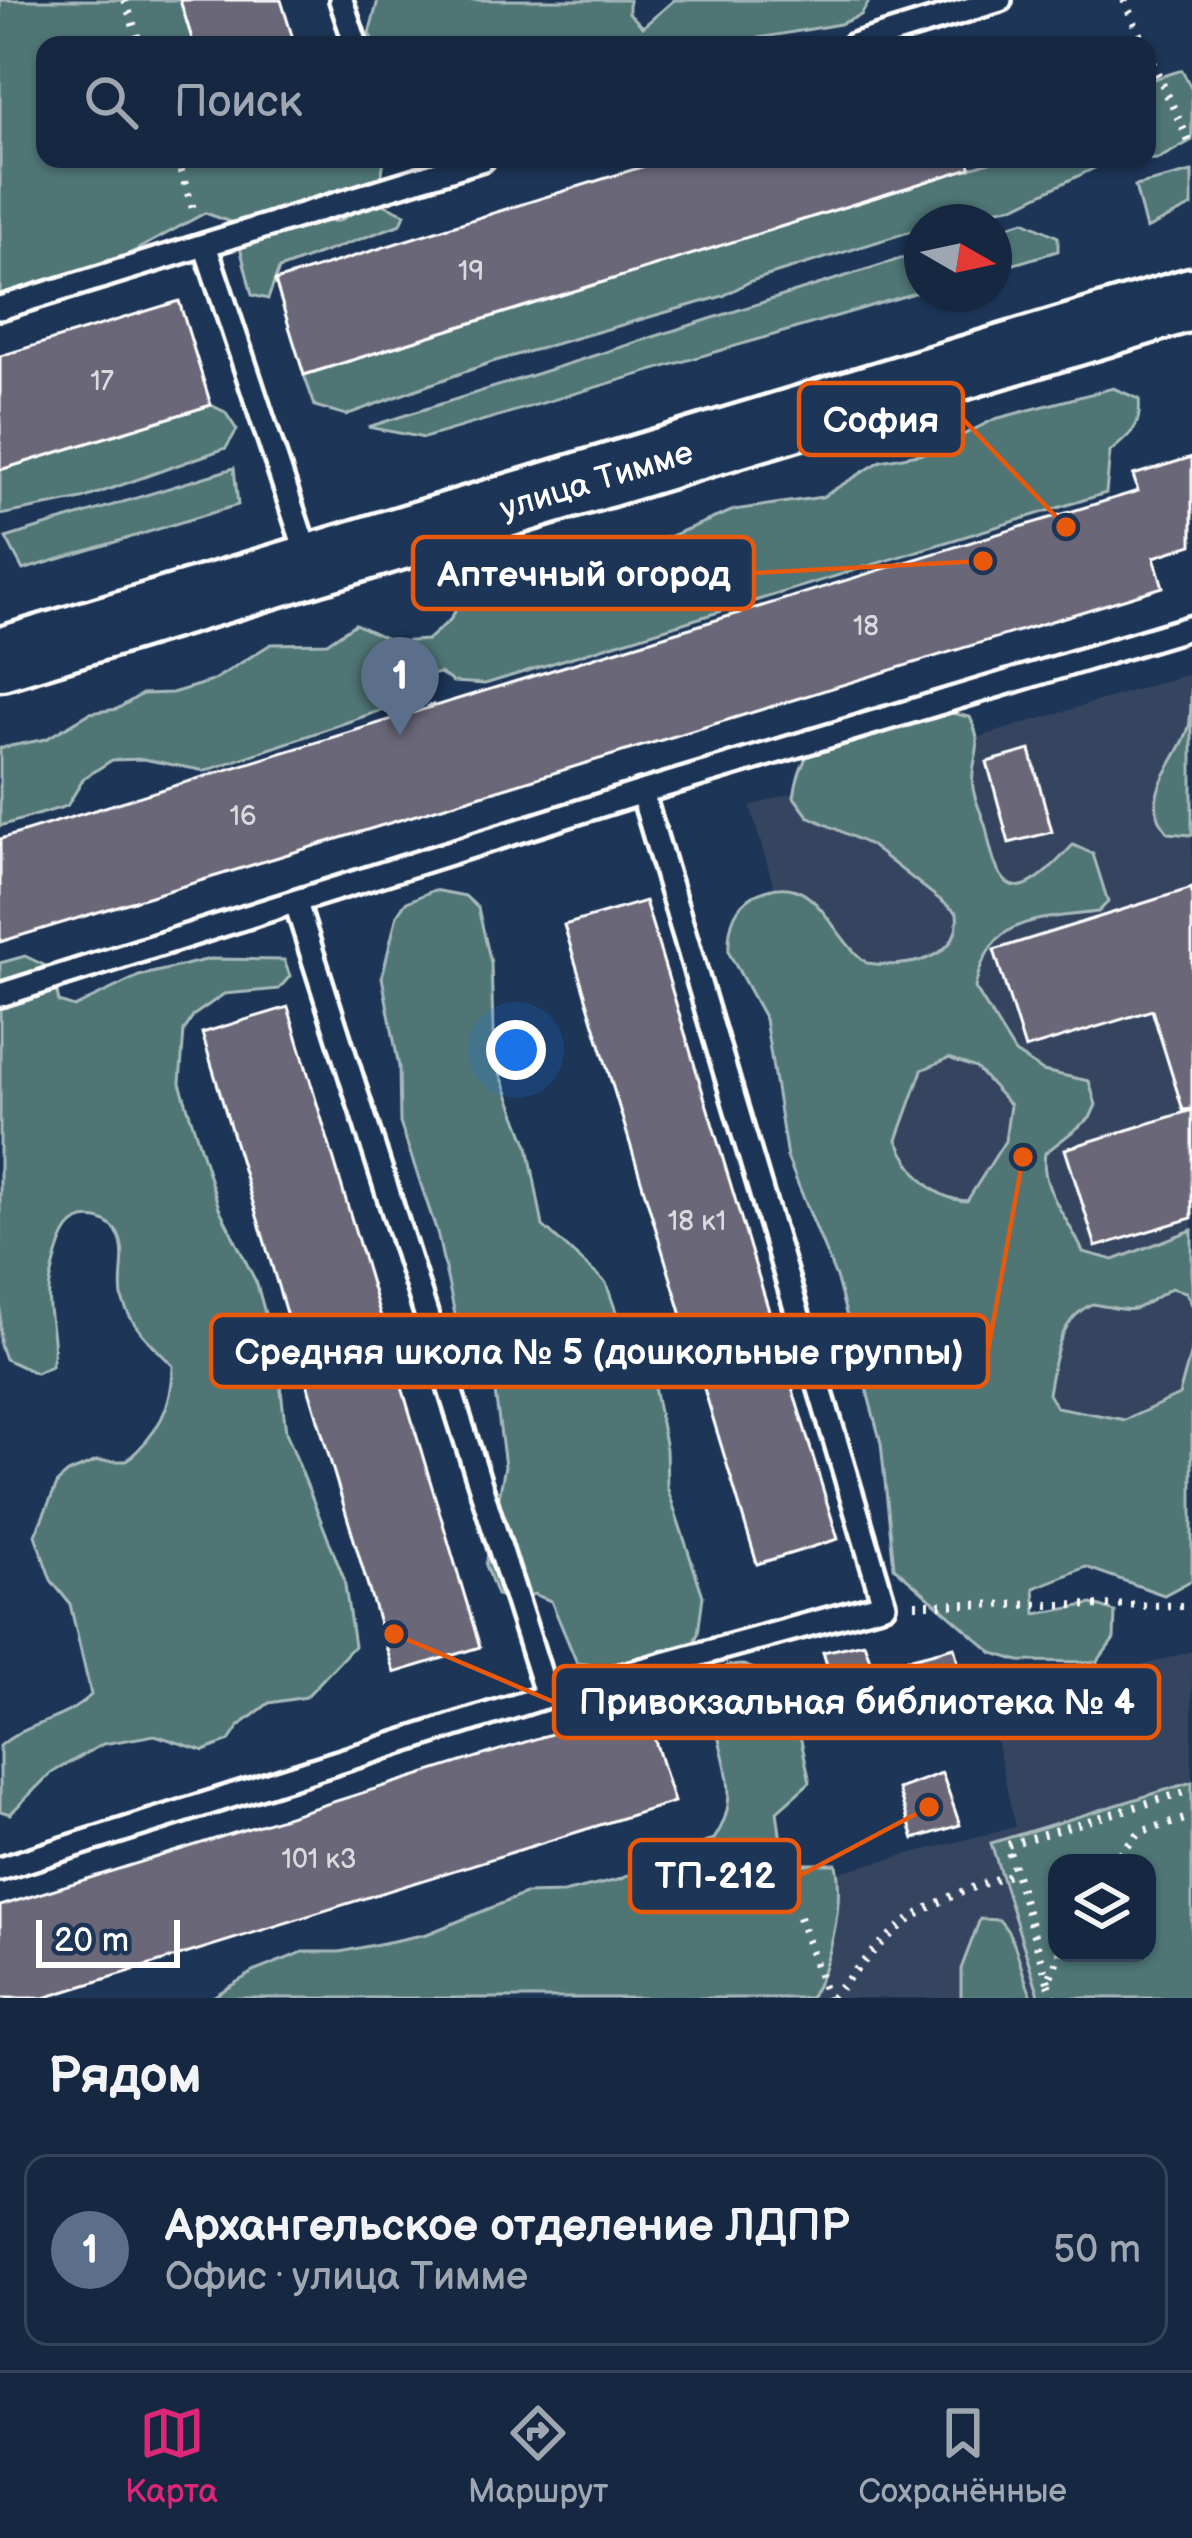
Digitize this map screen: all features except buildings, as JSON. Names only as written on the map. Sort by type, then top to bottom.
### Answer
[{"type":"main road","name":"улица Тимме","points":[[0,659],[1192,299]]},
{"type":"lane","points":[[341,0],[353,36]]},
{"type":"lane","points":[[882,36],[1000,0]]},
{"type":"lane","points":[[396,168],[401,184]]},
{"type":"lane","points":[[0,308],[453,168]]},
{"type":"lane","points":[[205,245],[310,565]]},
{"type":"lane","points":[[0,995],[641,792],[1192,627]]},
{"type":"lane","points":[[0,1870],[547,1696],[884,1604],[641,792]]},
{"type":"lane","points":[[296,903],[547,1696]]},
{"type":"path","points":[[125,0],[137,36]]},
{"type":"path","points":[[1124,0],[1140,36]]},
{"type":"path","points":[[1156,70],[1192,148]]},
{"type":"path","points":[[180,168],[205,245]]},
{"type":"path","points":[[416,658],[430,707]]},
{"type":"path","points":[[884,1604],[1192,1606]]},
{"type":"path","points":[[1054,1998],[1007,1845],[1192,1790]]},
{"type":"path","points":[[1120,1854],[1140,1832],[1192,1817]]},
{"type":"path","points":[[799,1917],[829,1998],[883,1936],[945,1895],[1016,1873]]},
{"type":"path","points":[[1048,1982],[1056,1962]]},
{"type":"shaded area","points":[[1192,673],[1192,1508],[974,1563],[750,806]]},
{"type":"shaded area","points":[[1192,1651],[1192,1998],[279,1998],[791,1837],[807,1880],[1015,1827],[990,1711]]},
{"type":"green space","points":[[0,0],[180,0],[191,36],[36,36],[36,168],[383,168],[381,180],[299,223],[339,221],[374,200],[405,214],[401,224],[279,269],[268,299],[252,295],[234,223],[205,213],[125,256],[0,301]]},
{"type":"green space","points":[[378,0],[629,0],[629,13],[643,27],[674,0],[870,0],[861,15],[840,24],[770,36],[369,34]]},
{"type":"green space","points":[[1182,70],[1192,90],[1192,140],[1156,159],[1156,78]]},
{"type":"green space","points":[[970,168],[1095,168],[1016,206],[904,204],[904,234],[751,281],[723,296],[492,362],[346,415],[315,406],[304,375]]},
{"type":"green space","points":[[1192,172],[1192,206],[1146,229],[1135,186]]},
{"type":"green space","points":[[1024,221],[1058,237],[1058,251],[1012,265],[1012,225]]},
{"type":"green space","points":[[904,258],[904,296],[424,438],[368,427]]},
{"type":"green space","points":[[1113,388],[1139,399],[1139,417],[1133,430],[1110,452],[1106,493],[485,684],[453,682],[440,673],[409,679],[394,706],[205,771],[143,759],[112,760],[84,778],[67,806],[0,826],[0,748],[46,739],[90,713],[117,709],[142,694],[172,693],[212,681],[271,644],[327,643],[355,624],[394,642],[427,640],[450,620],[464,596],[487,582],[531,577],[651,544],[734,510],[822,497],[881,461],[929,452],[995,419]]},
{"type":"green space","points":[[211,405],[225,412],[237,430],[226,448],[82,499],[0,515],[0,470]]},
{"type":"green space","points":[[234,468],[238,505],[23,570],[6,538]]},
{"type":"green space","points":[[1192,679],[1192,835],[1168,833],[1156,805],[1163,779],[1189,727]]},
{"type":"green space","points":[[900,702],[970,717],[977,739],[974,794],[1000,875],[1009,884],[1030,883],[1073,845],[1093,854],[1108,902],[1098,912],[1036,920],[1004,934],[991,946],[975,988],[1015,1053],[1043,1071],[1089,1081],[1096,1105],[1090,1118],[1045,1153],[1044,1166],[1051,1191],[1083,1252],[1114,1260],[1192,1230],[1192,1305],[1186,1292],[1171,1288],[1133,1309],[1092,1304],[1065,1331],[1053,1368],[1048,1394],[1056,1407],[1125,1420],[1179,1395],[1192,1348],[1192,1580],[1164,1595],[1086,1567],[1034,1588],[1036,1614],[1092,1604],[1115,1612],[1114,1639],[1097,1662],[1019,1661],[993,1653],[894,1567],[881,1443],[837,1280],[787,1157],[765,1019],[729,953],[731,928],[740,906],[774,888],[806,895],[867,963],[913,962],[928,958],[950,942],[957,913],[870,845],[808,816],[794,797],[806,758],[828,730],[879,706]],"holes":[[[949,1058],[976,1068],[1010,1105],[1005,1141],[967,1201],[933,1189],[897,1140],[922,1070]]]},
{"type":"green space","points":[[434,890],[465,896],[478,908],[491,963],[494,1057],[528,1146],[543,1226],[606,1283],[624,1334],[652,1376],[666,1449],[667,1487],[703,1596],[698,1634],[689,1651],[614,1667],[577,1663],[551,1601],[534,1594],[515,1601],[497,1595],[486,1565],[505,1466],[493,1377],[456,1319],[437,1232],[400,1123],[399,1067],[382,977],[397,915],[405,903]]},
{"type":"green space","points":[[25,956],[52,969],[59,1002],[74,1007],[139,976],[210,959],[284,960],[290,976],[279,989],[224,994],[194,1015],[184,1031],[180,1083],[219,1208],[257,1284],[277,1357],[286,1432],[344,1579],[354,1646],[306,1697],[269,1703],[239,1726],[229,1741],[204,1751],[155,1735],[103,1744],[51,1773],[10,1814],[0,1811],[0,1746],[91,1695],[70,1604],[51,1580],[35,1535],[58,1482],[68,1473],[96,1461],[126,1461],[146,1441],[166,1407],[173,1366],[127,1311],[121,1293],[119,1236],[109,1224],[94,1218],[72,1225],[56,1257],[49,1294],[51,1366],[36,1373],[5,1359],[0,1345],[0,963]]},
{"type":"green space","points":[[743,1665],[779,1678],[796,1717],[810,1782],[777,1811],[784,1864],[836,1864],[834,1933],[810,1998],[211,1998],[255,1971],[303,1952],[340,1952],[427,1934],[525,1894],[563,1893],[618,1880],[714,1839],[729,1799],[712,1700],[713,1677],[726,1666]]},
{"type":"green space","points":[[1192,1782],[1192,1998],[1040,1998],[991,1843]]},
{"type":"green space","points":[[980,1919],[999,1920],[1006,1928],[1033,1998],[961,1998],[961,1969]]},
{"type":"place","name":"София","points":[[1066,527]]},
{"type":"place","name":"Аптечный огород","points":[[983,561]]},
{"type":"place","name":"Архангельское отделение ЛДПР","points":[[400,736]]},
{"type":"place","name":"Средняя школа № 5 (дошкольные группы)","points":[[1023,1157]]},
{"type":"place","name":"Привокзальная библиотека № 4","points":[[394,1634]]},
{"type":"place","name":"ТП-212","points":[[929,1807]]}]
